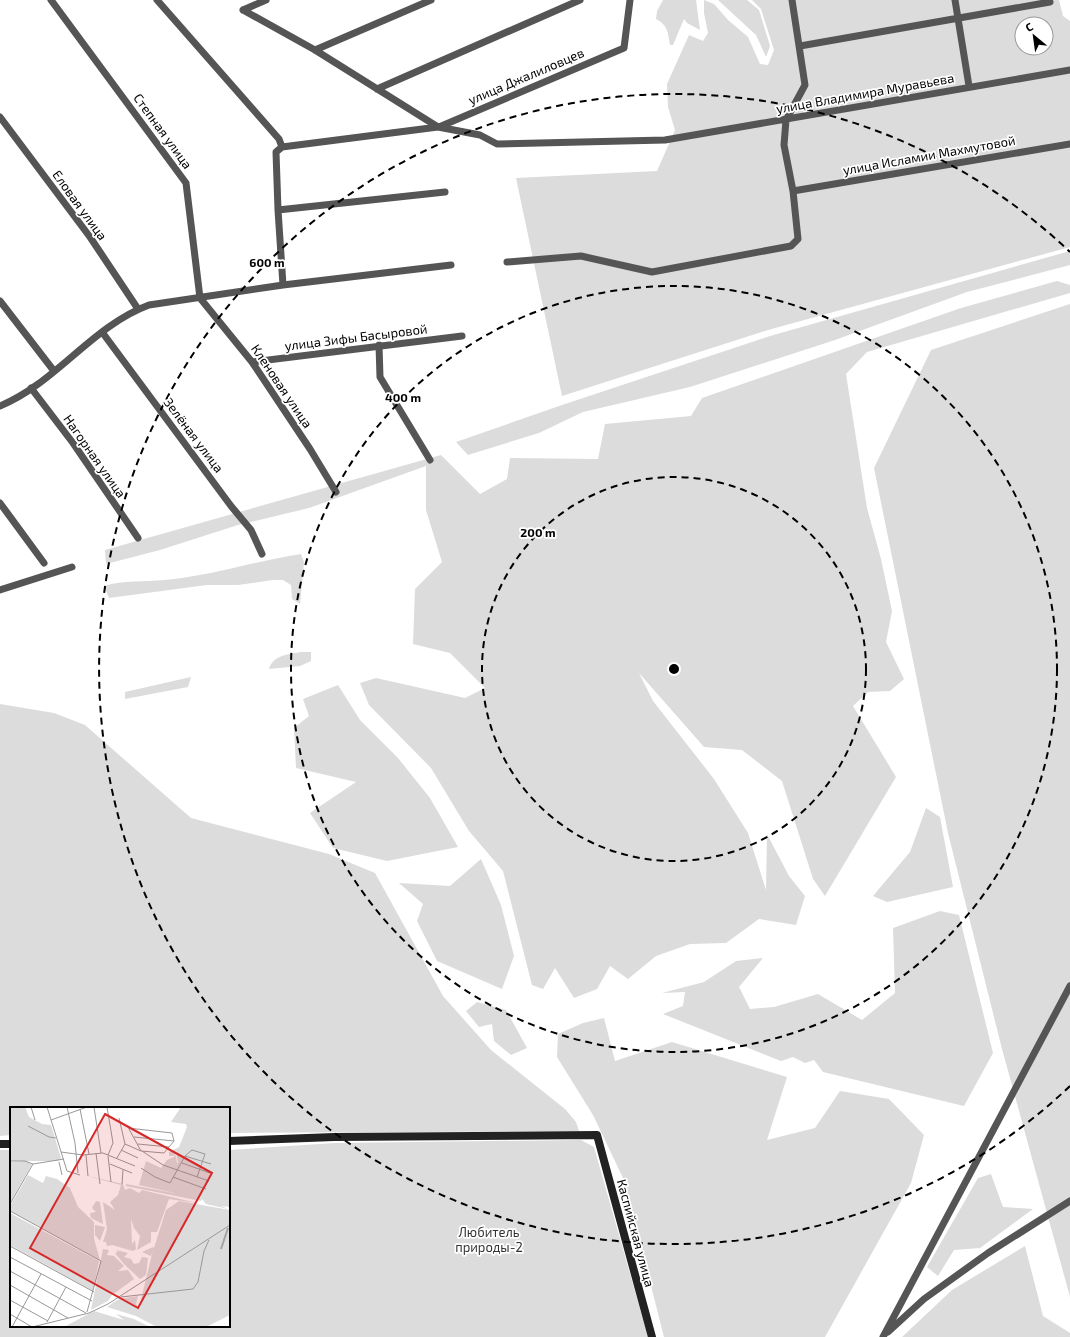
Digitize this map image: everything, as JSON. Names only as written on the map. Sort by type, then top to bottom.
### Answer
[{"type":"street","name":"Степная улица","points":[[51,0],[186,183],[200,298]]},
{"type":"street","points":[[157,0],[279,139],[282,148]]},
{"type":"street","points":[[266,0],[243,10],[315,50],[438,127]]},
{"type":"street","points":[[315,50],[431,0]]},
{"type":"street","points":[[377,89],[580,0]]},
{"type":"street","name":"улица Джалиловцев","points":[[438,127],[624,48],[630,0]]},
{"type":"street","points":[[507,262],[581,256],[652,272],[791,246],[798,239],[793,190],[784,146],[786,120],[805,85],[792,0]]},
{"type":"street","points":[[955,0],[969,86]]},
{"type":"street","points":[[800,46],[1050,2]]},
{"type":"street","name":"улица Владимира Муравьева","points":[[438,127],[480,135],[497,144],[665,140],[786,120],[969,86],[1070,70]]},
{"type":"street","name":"Еловая улица","points":[[0,117],[90,237],[138,309]]},
{"type":"street","points":[[283,285],[276,152],[282,148],[438,127]]},
{"type":"street","name":"улица Исламии Махмутовой","points":[[793,190],[1070,144]]},
{"type":"street","points":[[278,210],[445,192]]},
{"type":"street","points":[[0,406],[31,388],[102,332],[138,309],[149,305],[283,285],[451,265]]},
{"type":"street","name":"Кленовая улица","points":[[200,298],[252,362],[310,449],[336,492]]},
{"type":"street","points":[[0,301],[54,371]]},
{"type":"street","name":"Зелёная улица","points":[[102,332],[231,506],[251,530],[262,554]]},
{"type":"street","name":"улица Зифы Басыровой","points":[[252,362],[379,345],[462,336]]},
{"type":"street","points":[[379,345],[380,377],[430,460]]},
{"type":"street","name":"Нагорная улица","points":[[31,388],[73,443],[138,538]]},
{"type":"street","points":[[0,503],[44,563]]},
{"type":"street","points":[[0,590],[72,567]]},
{"type":"street","points":[[883,1336],[1070,986]]},
{"type":"street","name":"Каспийская улица","points":[[230,1141],[334,1137],[597,1135],[652,1337]]},
{"type":"street","points":[[883,1336],[924,1299],[988,1253],[1070,1201]]},
{"type":"green space","points":[[663,0],[696,0],[700,30],[687,23],[684,19],[673,45],[670,45],[668,33],[665,27],[656,19],[657,11]]},
{"type":"green space","points":[[704,0],[714,4],[728,20],[748,37],[760,64],[768,65],[774,50],[761,9],[752,0],[1059,0],[1063,16],[1070,21],[1070,247],[768,330],[562,396],[516,178],[657,171],[675,130],[668,107],[667,84],[689,35],[703,41],[708,33],[704,13]]},
{"type":"green space","points":[[718,0],[747,0],[759,10],[770,46],[766,57],[756,35]]},
{"type":"green space","points":[[1070,251],[1070,265],[967,292],[835,340],[690,387],[583,412],[539,433],[468,455],[456,442],[770,336]]},
{"type":"green space","points":[[1057,281],[1070,285],[1070,293],[867,352],[846,374],[867,508],[881,559],[892,611],[886,642],[904,679],[890,691],[868,692],[853,706],[896,777],[825,896],[813,879],[782,781],[742,750],[704,747],[639,673],[653,701],[714,779],[748,833],[766,890],[767,834],[789,876],[805,896],[796,925],[759,919],[726,943],[690,944],[656,956],[628,979],[610,966],[597,989],[574,998],[555,968],[543,989],[532,985],[503,871],[469,831],[431,768],[369,705],[360,683],[376,678],[465,698],[485,688],[450,653],[413,644],[415,589],[442,562],[426,510],[426,466],[309,508],[238,525],[160,550],[106,564],[105,550],[441,455],[480,494],[507,479],[510,458],[598,459],[605,424],[691,416],[702,398],[961,308]]},
{"type":"green space","points":[[1070,304],[1070,1297],[1002,1049],[948,833],[874,468],[931,350]]},
{"type":"green space","points":[[301,554],[304,562],[300,604],[292,599],[291,585],[283,580],[238,585],[207,585],[109,598],[104,586],[127,582],[182,578]]},
{"type":"green space","points":[[302,652],[311,652],[311,661],[300,666],[269,669],[271,664],[278,658]]},
{"type":"green space","points":[[191,677],[188,687],[125,699],[125,692]]},
{"type":"green space","points":[[338,685],[360,720],[398,758],[430,798],[458,847],[387,861],[333,848],[310,813],[356,782],[296,768],[294,728],[309,716],[303,699]]},
{"type":"green space","points":[[0,704],[54,713],[85,725],[191,818],[329,854],[375,873],[443,996],[491,1050],[565,1109],[576,1122],[579,1131],[230,1133],[230,1107],[10,1107],[10,1135],[0,1136]]},
{"type":"green space","points":[[926,808],[940,817],[953,887],[887,902],[873,896],[910,852]]},
{"type":"green space","points":[[481,859],[501,905],[514,956],[502,989],[437,961],[417,921],[423,904],[399,883],[450,886]]},
{"type":"green space","points":[[940,911],[959,915],[993,1053],[964,1106],[823,1072],[814,1060],[805,1063],[793,1057],[781,1061],[663,1014],[683,1006],[685,992],[662,993],[704,982],[736,961],[763,958],[739,987],[750,1009],[774,1007],[818,994],[862,1020],[895,993],[893,928]]},
{"type":"green space","points":[[477,1002],[506,1010],[527,1048],[511,1055],[494,1041],[492,1024],[479,1027],[466,1011]]},
{"type":"green space","points":[[604,1018],[615,1061],[672,1042],[787,1077],[767,1140],[815,1128],[840,1091],[889,1099],[924,1135],[911,1183],[825,1337],[664,1337],[624,1180],[593,1115],[557,1057],[558,1034],[583,1023]]},
{"type":"green space","name":"Любитель природы-2","points":[[581,1140],[594,1147],[648,1337],[0,1337],[0,1150],[10,1150],[10,1327],[230,1327],[230,1150],[335,1143]]},
{"type":"green space","points":[[991,1174],[1003,1207],[1033,1209],[980,1248],[954,1250],[938,1276],[927,1267],[978,1178]]},
{"type":"green space","points":[[1025,1246],[1043,1316],[1070,1333],[1070,1337],[902,1337],[952,1290]]}]
